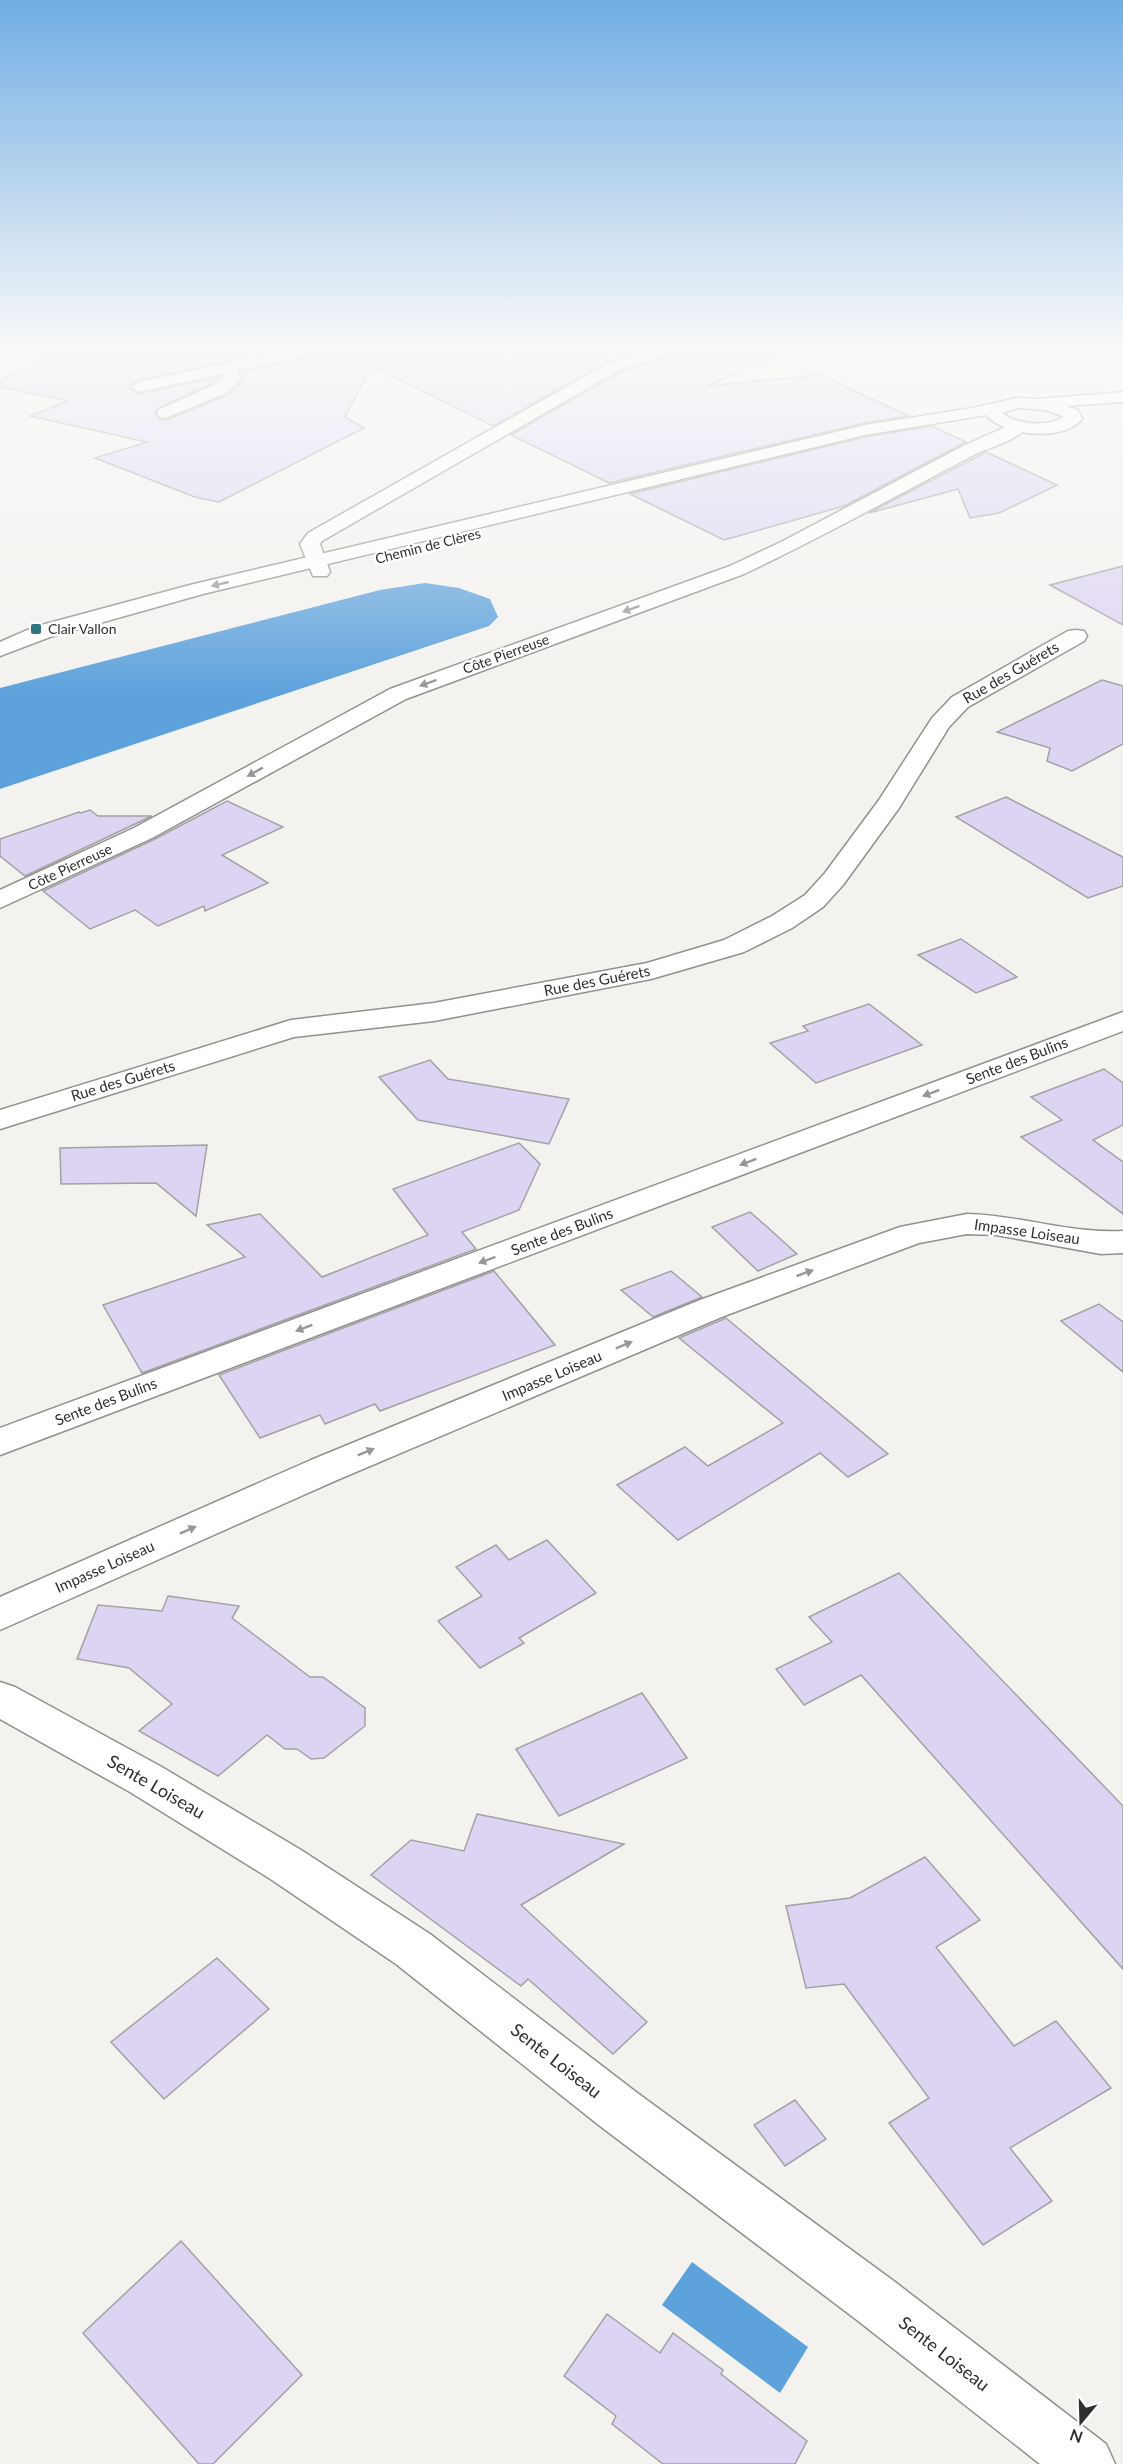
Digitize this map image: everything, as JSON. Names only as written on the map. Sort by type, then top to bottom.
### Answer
[{"type":"street","points":[[317,567],[310,544],[315,537],[441,465]]},
{"type":"street","name":"Chemin de Clères","points":[[0,652],[61,642],[317,567],[755,465]]},
{"type":"street","name":"Côte Pierreuse","points":[[0,900],[143,833],[398,694],[737,570],[788,546],[941,465]]},
{"type":"street","name":"Rue des Guérets","points":[[0,1120],[291,1029],[445,1010],[651,971],[734,946],[782,922],[814,901],[834,879],[890,803],[940,723],[960,702],[1076,636]]},
{"type":"street","name":"Sente des Bulins","points":[[0,1442],[1123,1021]]},
{"type":"street","name":"Impasse Loiseau","points":[[0,1614],[324,1470],[712,1308],[912,1234],[967,1224],[996,1226],[1101,1243],[1123,1242]]},
{"type":"street","name":"Sente Loiseau","points":[[0,1699],[155,1785],[285,1864],[413,1949],[618,2109],[876,2301],[1086,2464]]},
{"type":"water","points":[[425,583],[459,588],[490,599],[498,617],[489,626],[0,789],[0,688],[380,590]]},
{"type":"water","points":[[692,2262],[808,2347],[780,2393],[662,2305]]},
{"type":"building","points":[[113,465],[292,465],[219,502],[195,497]]},
{"type":"building","points":[[572,465],[686,465],[609,483]]},
{"type":"building","points":[[750,465],[922,465],[844,506],[724,540],[630,494]]},
{"type":"building","points":[[961,465],[1014,465],[1057,485],[999,513],[970,518],[958,489],[869,513]]},
{"type":"building","points":[[1123,566],[1123,625],[1050,585]]},
{"type":"building","points":[[1102,680],[1123,686],[1123,744],[1072,771],[1047,761],[1050,748],[997,732]]},
{"type":"building","points":[[1006,797],[1123,857],[1123,886],[1088,898],[956,817]]},
{"type":"building","points":[[227,801],[283,827],[222,855],[268,883],[205,911],[204,906],[158,926],[135,910],[90,929],[43,891],[153,840]]},
{"type":"building","points":[[90,810],[98,816],[152,816],[25,876],[0,856],[0,839]]},
{"type":"building","points":[[961,939],[1017,977],[976,993],[918,955]]},
{"type":"building","points":[[869,1004],[922,1045],[816,1083],[770,1043],[808,1031],[803,1026]]},
{"type":"building","points":[[430,1060],[448,1079],[569,1099],[549,1144],[418,1120],[379,1077]]},
{"type":"building","points":[[1104,1069],[1123,1083],[1123,1125],[1093,1140],[1123,1162],[1123,1214],[1021,1137],[1062,1120],[1031,1097]]},
{"type":"building","points":[[519,1143],[540,1164],[519,1210],[462,1232],[476,1249],[142,1373],[103,1305],[245,1257],[207,1225],[260,1214],[322,1277],[428,1235],[393,1189]]},
{"type":"building","points":[[207,1145],[196,1216],[156,1183],[61,1184],[60,1148]]},
{"type":"building","points":[[750,1212],[797,1254],[758,1271],[712,1227]]},
{"type":"building","points":[[494,1271],[555,1345],[380,1411],[375,1404],[325,1424],[320,1415],[260,1438],[219,1375]]},
{"type":"building","points":[[671,1271],[702,1297],[653,1317],[621,1290]]},
{"type":"building","points":[[1099,1304],[1123,1322],[1123,1372],[1061,1321]]},
{"type":"building","points":[[726,1318],[888,1454],[848,1477],[820,1453],[678,1540],[617,1485],[685,1447],[708,1466],[783,1423],[679,1338]]},
{"type":"building","points":[[547,1540],[596,1593],[519,1638],[524,1643],[480,1668],[438,1621],[482,1596],[456,1567],[496,1545],[509,1560]]},
{"type":"building","points":[[899,1573],[1123,1806],[1123,1969],[861,1675],[804,1705],[776,1669],[832,1642],[809,1617]]},
{"type":"building","points":[[168,1596],[239,1606],[232,1618],[310,1677],[323,1677],[365,1708],[365,1726],[324,1758],[311,1759],[297,1749],[285,1749],[267,1735],[218,1776],[139,1731],[172,1704],[129,1668],[77,1659],[98,1605],[162,1611]]},
{"type":"building","points":[[642,1693],[687,1758],[559,1816],[516,1749]]},
{"type":"building","points":[[477,1814],[624,1844],[521,1905],[647,2022],[613,2054],[528,1979],[521,1986],[371,1875],[411,1840],[464,1851]]},
{"type":"building","points":[[925,1857],[980,1920],[936,1947],[1014,2046],[1056,2021],[1111,2088],[1010,2148],[1052,2201],[983,2245],[889,2123],[929,2098],[844,1984],[806,1988],[786,1906],[850,1898]]},
{"type":"building","points":[[217,1958],[269,2009],[164,2099],[111,2042]]},
{"type":"building","points":[[795,2100],[826,2139],[785,2166],[754,2125]]},
{"type":"building","points":[[181,2241],[302,2375],[213,2464],[199,2464],[83,2333]]},
{"type":"building","points":[[607,2314],[660,2353],[673,2333],[723,2370],[721,2374],[807,2441],[795,2464],[663,2464],[612,2424],[616,2416],[564,2376]]},
{"type":"place","name":"Clair Vallon","points":[[36,629]]}]
